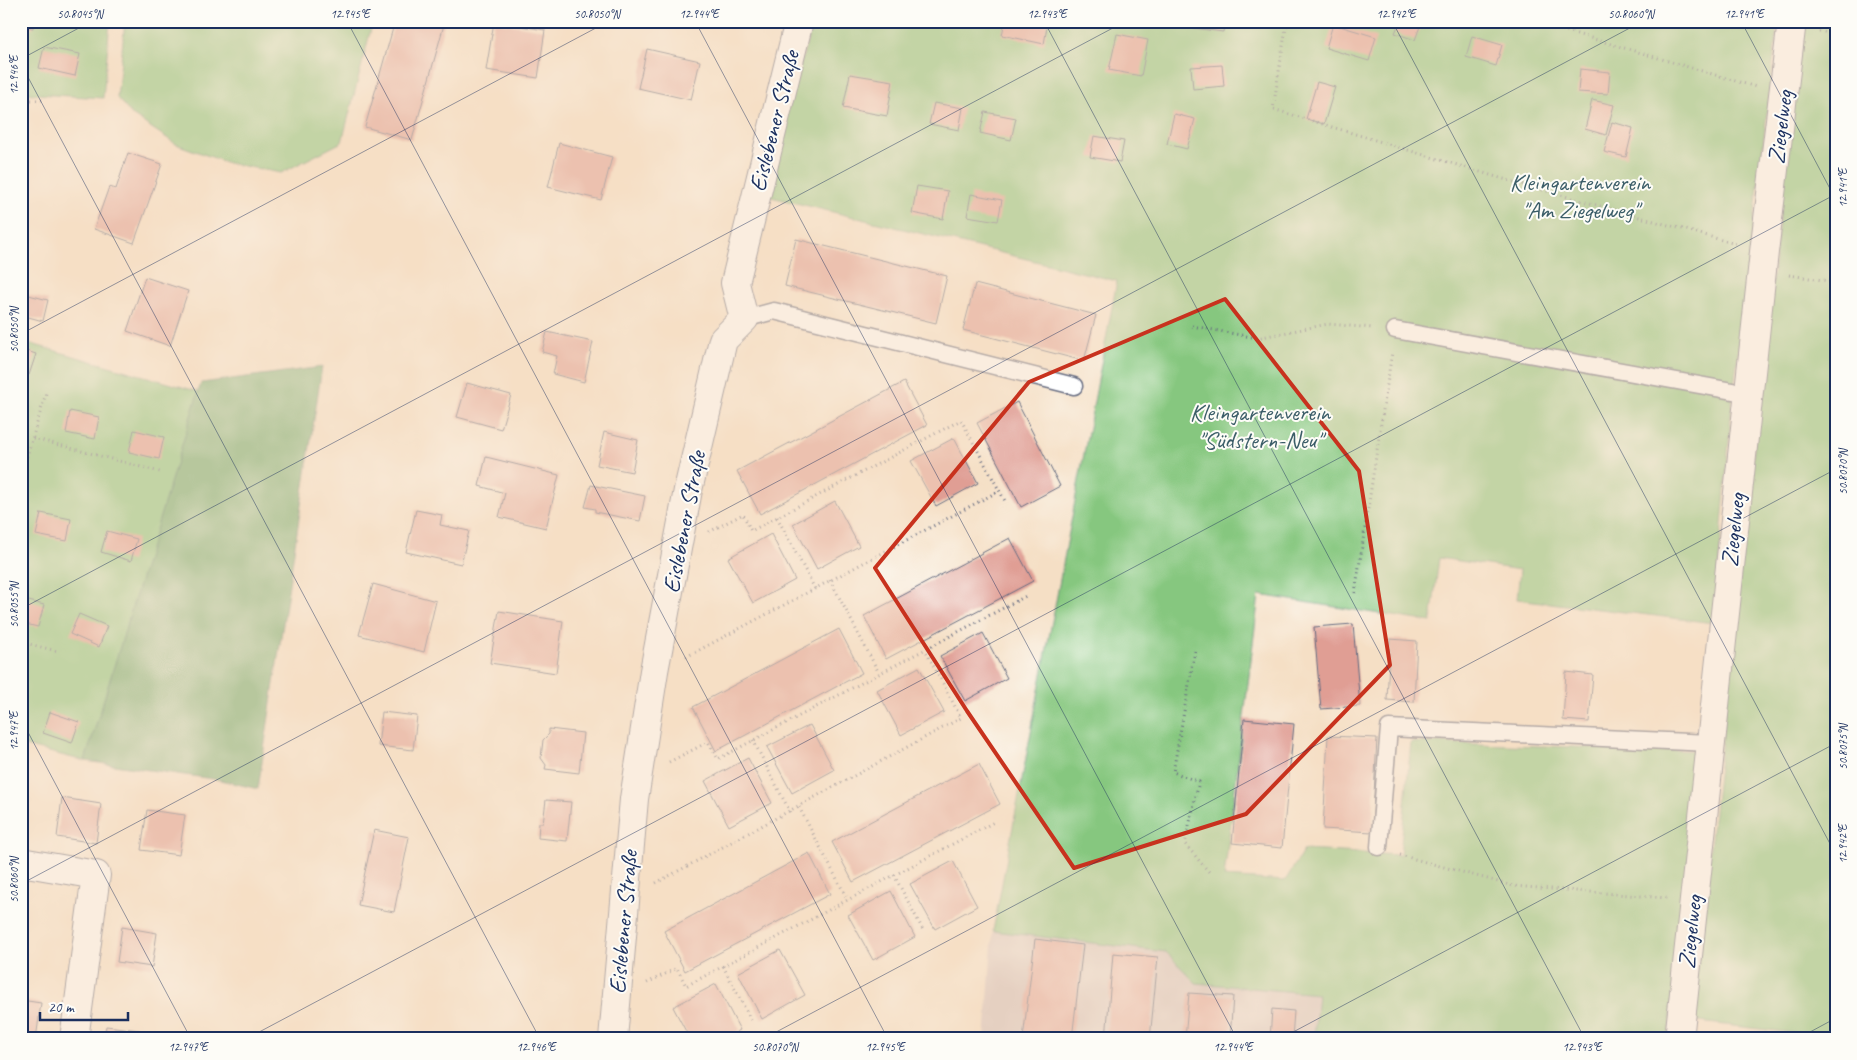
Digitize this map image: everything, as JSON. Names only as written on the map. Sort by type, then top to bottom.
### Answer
[{"type":"street","name":"Eislebener Straße","points":[[613,1039],[625,888],[639,757],[656,660],[688,490],[723,340],[744,319],[735,283],[799,21]]},
{"type":"street","name":"Ziegelweg","points":[[1679,1039],[1709,743],[1792,21]]},
{"type":"street","points":[[21,862],[96,875],[74,1039]]},
{"type":"lane","points":[[744,319],[774,311],[1074,386]]},
{"type":"lane","points":[[1395,330],[1749,394]]},
{"type":"lane","points":[[1379,847],[1389,728],[1709,743]]},
{"type":"path","points":[[1287,21],[1273,109],[1836,282]]},
{"type":"path","points":[[1533,21],[1784,95]]},
{"type":"path","points":[[21,100],[46,100]]},
{"type":"path","points":[[1192,326],[1257,338],[1328,324],[1395,330],[1355,593]]},
{"type":"path","points":[[21,476],[47,390]]},
{"type":"path","points":[[722,526],[743,514],[751,531],[961,420],[1005,501]]},
{"type":"path","points":[[33,438],[160,472]]},
{"type":"path","points":[[656,660],[677,662],[999,491]]},
{"type":"path","points":[[777,517],[815,589]]},
{"type":"path","points":[[830,580],[879,673]]},
{"type":"path","points":[[681,757],[708,742],[718,759],[1026,596]]},
{"type":"path","points":[[21,642],[57,651]]},
{"type":"path","points":[[625,888],[649,887],[961,718],[925,649]]},
{"type":"path","points":[[1195,651],[1172,772],[1199,782],[1185,844],[1209,872]]},
{"type":"path","points":[[753,740],[790,812]]},
{"type":"path","points":[[799,807],[848,900]]},
{"type":"path","points":[[651,981],[677,968],[686,986],[994,822]]},
{"type":"path","points":[[1379,847],[1400,855],[1513,886],[1693,900]]},
{"type":"path","points":[[894,875],[923,930]]},
{"type":"path","points":[[723,966],[752,1022]]},
{"type":"highlighted area","points":[[1225,299],[1359,471],[1390,665],[1246,814],[1074,868],[967,711],[875,568],[1029,382]]},
{"type":"shaded area","points":[[993,931],[1166,952],[1196,983],[1318,994],[1314,1039],[985,1039]]},
{"type":"green space","points":[[21,21],[110,21],[103,98],[21,93]]},
{"type":"green space","points":[[125,21],[373,21],[342,142],[281,173],[228,163],[176,144],[132,115],[117,98]]},
{"type":"green space","name":"Kleingartenverein \"Südstern-Neu\"","points":[[813,21],[1778,21],[1732,403],[1714,623],[1517,599],[1520,570],[1439,558],[1431,622],[1259,595],[1224,877],[1285,881],[1304,850],[1400,855],[1411,742],[1701,751],[1668,1039],[1314,1039],[1318,994],[1196,983],[1166,952],[993,931],[1117,281],[763,195]]},
{"type":"green space","points":[[1801,21],[1836,21],[1836,1038],[1691,1021]]},
{"type":"green space","points":[[21,341],[200,392],[85,761],[21,745]]},
{"type":"green space","points":[[322,367],[258,789],[220,780],[85,761],[201,383]]},
{"type":"building","points":[[21,21],[35,21],[33,28],[21,26]]},
{"type":"building","points":[[395,21],[445,21],[412,140],[365,127]]},
{"type":"building","points":[[1005,21],[1048,21],[1044,44],[1002,35]]},
{"type":"building","points":[[1194,21],[1225,21],[1223,32],[1193,28]]},
{"type":"building","points":[[1400,21],[1422,21],[1415,40],[1395,33]]},
{"type":"building","points":[[494,22],[545,30],[538,78],[486,70]]},
{"type":"building","points":[[1333,24],[1376,37],[1369,61],[1326,48]]},
{"type":"building","points":[[1117,34],[1148,40],[1141,76],[1109,70]]},
{"type":"building","points":[[1472,36],[1502,45],[1496,66],[1466,57]]},
{"type":"building","points":[[44,47],[80,54],[75,76],[39,68]]},
{"type":"building","points":[[647,49],[700,61],[691,100],[638,88]]},
{"type":"building","points":[[1222,65],[1224,86],[1193,89],[1191,67]]},
{"type":"building","points":[[1580,69],[1610,72],[1608,94],[1578,92]]},
{"type":"building","points":[[850,74],[893,81],[887,116],[843,108]]},
{"type":"building","points":[[1317,82],[1335,87],[1324,124],[1306,119]]},
{"type":"building","points":[[1592,100],[1614,105],[1606,135],[1585,129]]},
{"type":"building","points":[[934,103],[963,108],[959,130],[929,124]]},
{"type":"building","points":[[985,112],[1016,118],[1011,140],[980,133]]},
{"type":"building","points":[[1174,114],[1195,119],[1187,149],[1167,144]]},
{"type":"building","points":[[1612,122],[1633,128],[1626,157],[1604,152]]},
{"type":"building","points":[[1094,136],[1124,141],[1120,162],[1090,157]]},
{"type":"building","points":[[559,143],[612,157],[601,200],[548,187]]},
{"type":"building","points":[[128,153],[162,164],[134,243],[94,229],[109,187],[116,189]]},
{"type":"building","points":[[917,186],[948,191],[943,219],[912,213]]},
{"type":"building","points":[[971,194],[1002,200],[998,221],[967,216]]},
{"type":"building","points":[[796,239],[947,276],[936,323],[785,286]]},
{"type":"building","points":[[145,277],[188,291],[170,346],[127,331]]},
{"type":"building","points":[[975,284],[1096,315],[1084,361],[963,330]]},
{"type":"building","points":[[21,293],[48,300],[43,321],[21,315]]},
{"type":"building","points":[[547,332],[593,342],[584,382],[553,374],[557,356],[542,352]]},
{"type":"building","points":[[21,349],[36,354],[29,375],[21,372]]},
{"type":"building","points":[[904,382],[927,425],[760,514],[737,471]]},
{"type":"building","points":[[467,383],[511,395],[501,429],[457,417]]},
{"type":"building","points":[[1017,402],[1060,486],[1021,507],[977,423]]},
{"type":"building","points":[[70,411],[99,417],[95,439],[66,433]]},
{"type":"building","points":[[134,430],[164,437],[159,459],[129,452]]},
{"type":"building","points":[[604,432],[638,440],[632,472],[597,465]]},
{"type":"building","points":[[954,438],[978,483],[936,506],[911,461]]},
{"type":"building","points":[[486,457],[559,475],[546,528],[499,517],[505,493],[479,486]]},
{"type":"building","points":[[591,485],[645,496],[640,521],[595,512],[595,509],[585,507]]},
{"type":"building","points":[[835,501],[859,546],[817,569],[793,524]]},
{"type":"building","points":[[416,510],[442,515],[440,525],[469,531],[461,564],[406,552]]},
{"type":"building","points":[[41,513],[71,519],[67,541],[36,535]]},
{"type":"building","points":[[107,531],[137,539],[131,561],[101,552]]},
{"type":"building","points":[[771,534],[795,580],[753,603],[728,558]]},
{"type":"building","points":[[1010,538],[1033,581],[886,659],[864,616]]},
{"type":"building","points":[[373,584],[436,601],[424,652],[359,635]]},
{"type":"building","points":[[21,599],[44,605],[38,627],[21,623]]},
{"type":"building","points":[[499,611],[563,621],[556,673],[490,663]]},
{"type":"building","points":[[79,614],[107,626],[99,647],[70,634]]},
{"type":"building","points":[[1353,624],[1360,706],[1321,709],[1314,627]]},
{"type":"building","points":[[839,629],[862,673],[716,751],[693,707]]},
{"type":"building","points":[[983,633],[1007,678],[965,701],[940,656]]},
{"type":"building","points":[[1390,639],[1417,641],[1414,702],[1387,700]]},
{"type":"building","points":[[919,667],[944,712],[901,735],[877,690]]},
{"type":"building","points":[[1566,672],[1593,675],[1589,722],[1563,720]]},
{"type":"building","points":[[50,712],[79,722],[72,743],[43,733]]},
{"type":"building","points":[[382,712],[417,716],[413,750],[378,746]]},
{"type":"building","points":[[1244,719],[1294,724],[1282,848],[1232,843]]},
{"type":"building","points":[[810,725],[834,770],[792,793],[767,747]]},
{"type":"building","points":[[549,729],[583,733],[579,773],[545,769],[546,765],[541,758],[543,740],[549,734]]},
{"type":"building","points":[[1328,736],[1377,738],[1372,832],[1323,829]]},
{"type":"building","points":[[748,758],[772,803],[729,826],[705,781]]},
{"type":"building","points":[[979,764],[1000,804],[853,882],[832,842]]},
{"type":"building","points":[[62,798],[101,804],[96,843],[57,837]]},
{"type":"building","points":[[546,800],[571,802],[567,841],[538,838],[539,823],[543,823]]},
{"type":"building","points":[[147,810],[185,815],[179,855],[141,850]]},
{"type":"building","points":[[374,830],[409,837],[394,912],[358,905]]},
{"type":"building","points":[[809,853],[830,894],[685,971],[664,931]]},
{"type":"building","points":[[953,861],[977,906],[935,929],[910,884]]},
{"type":"building","points":[[891,891],[915,937],[873,960],[848,915]]},
{"type":"building","points":[[122,927],[157,933],[152,967],[117,962]]},
{"type":"building","points":[[1035,939],[1083,945],[1072,1039],[1023,1039]]},
{"type":"building","points":[[780,950],[805,995],[762,1019],[738,973]]},
{"type":"building","points":[[1113,953],[1158,957],[1150,1039],[1106,1039]]},
{"type":"building","points":[[716,984],[740,1030],[724,1039],[690,1039],[673,1007]]},
{"type":"building","points":[[1189,993],[1233,996],[1230,1039],[1185,1039]]},
{"type":"building","points":[[21,1000],[41,1003],[36,1039],[21,1039]]},
{"type":"building","points":[[1272,1009],[1294,1011],[1292,1039],[1270,1039]]},
{"type":"building","points":[[106,1026],[140,1030],[139,1039],[104,1039]]},
{"type":"park label","name":"Kleingartenverein \"Am Ziegelweg\"","points":[[1580,196]]}]
